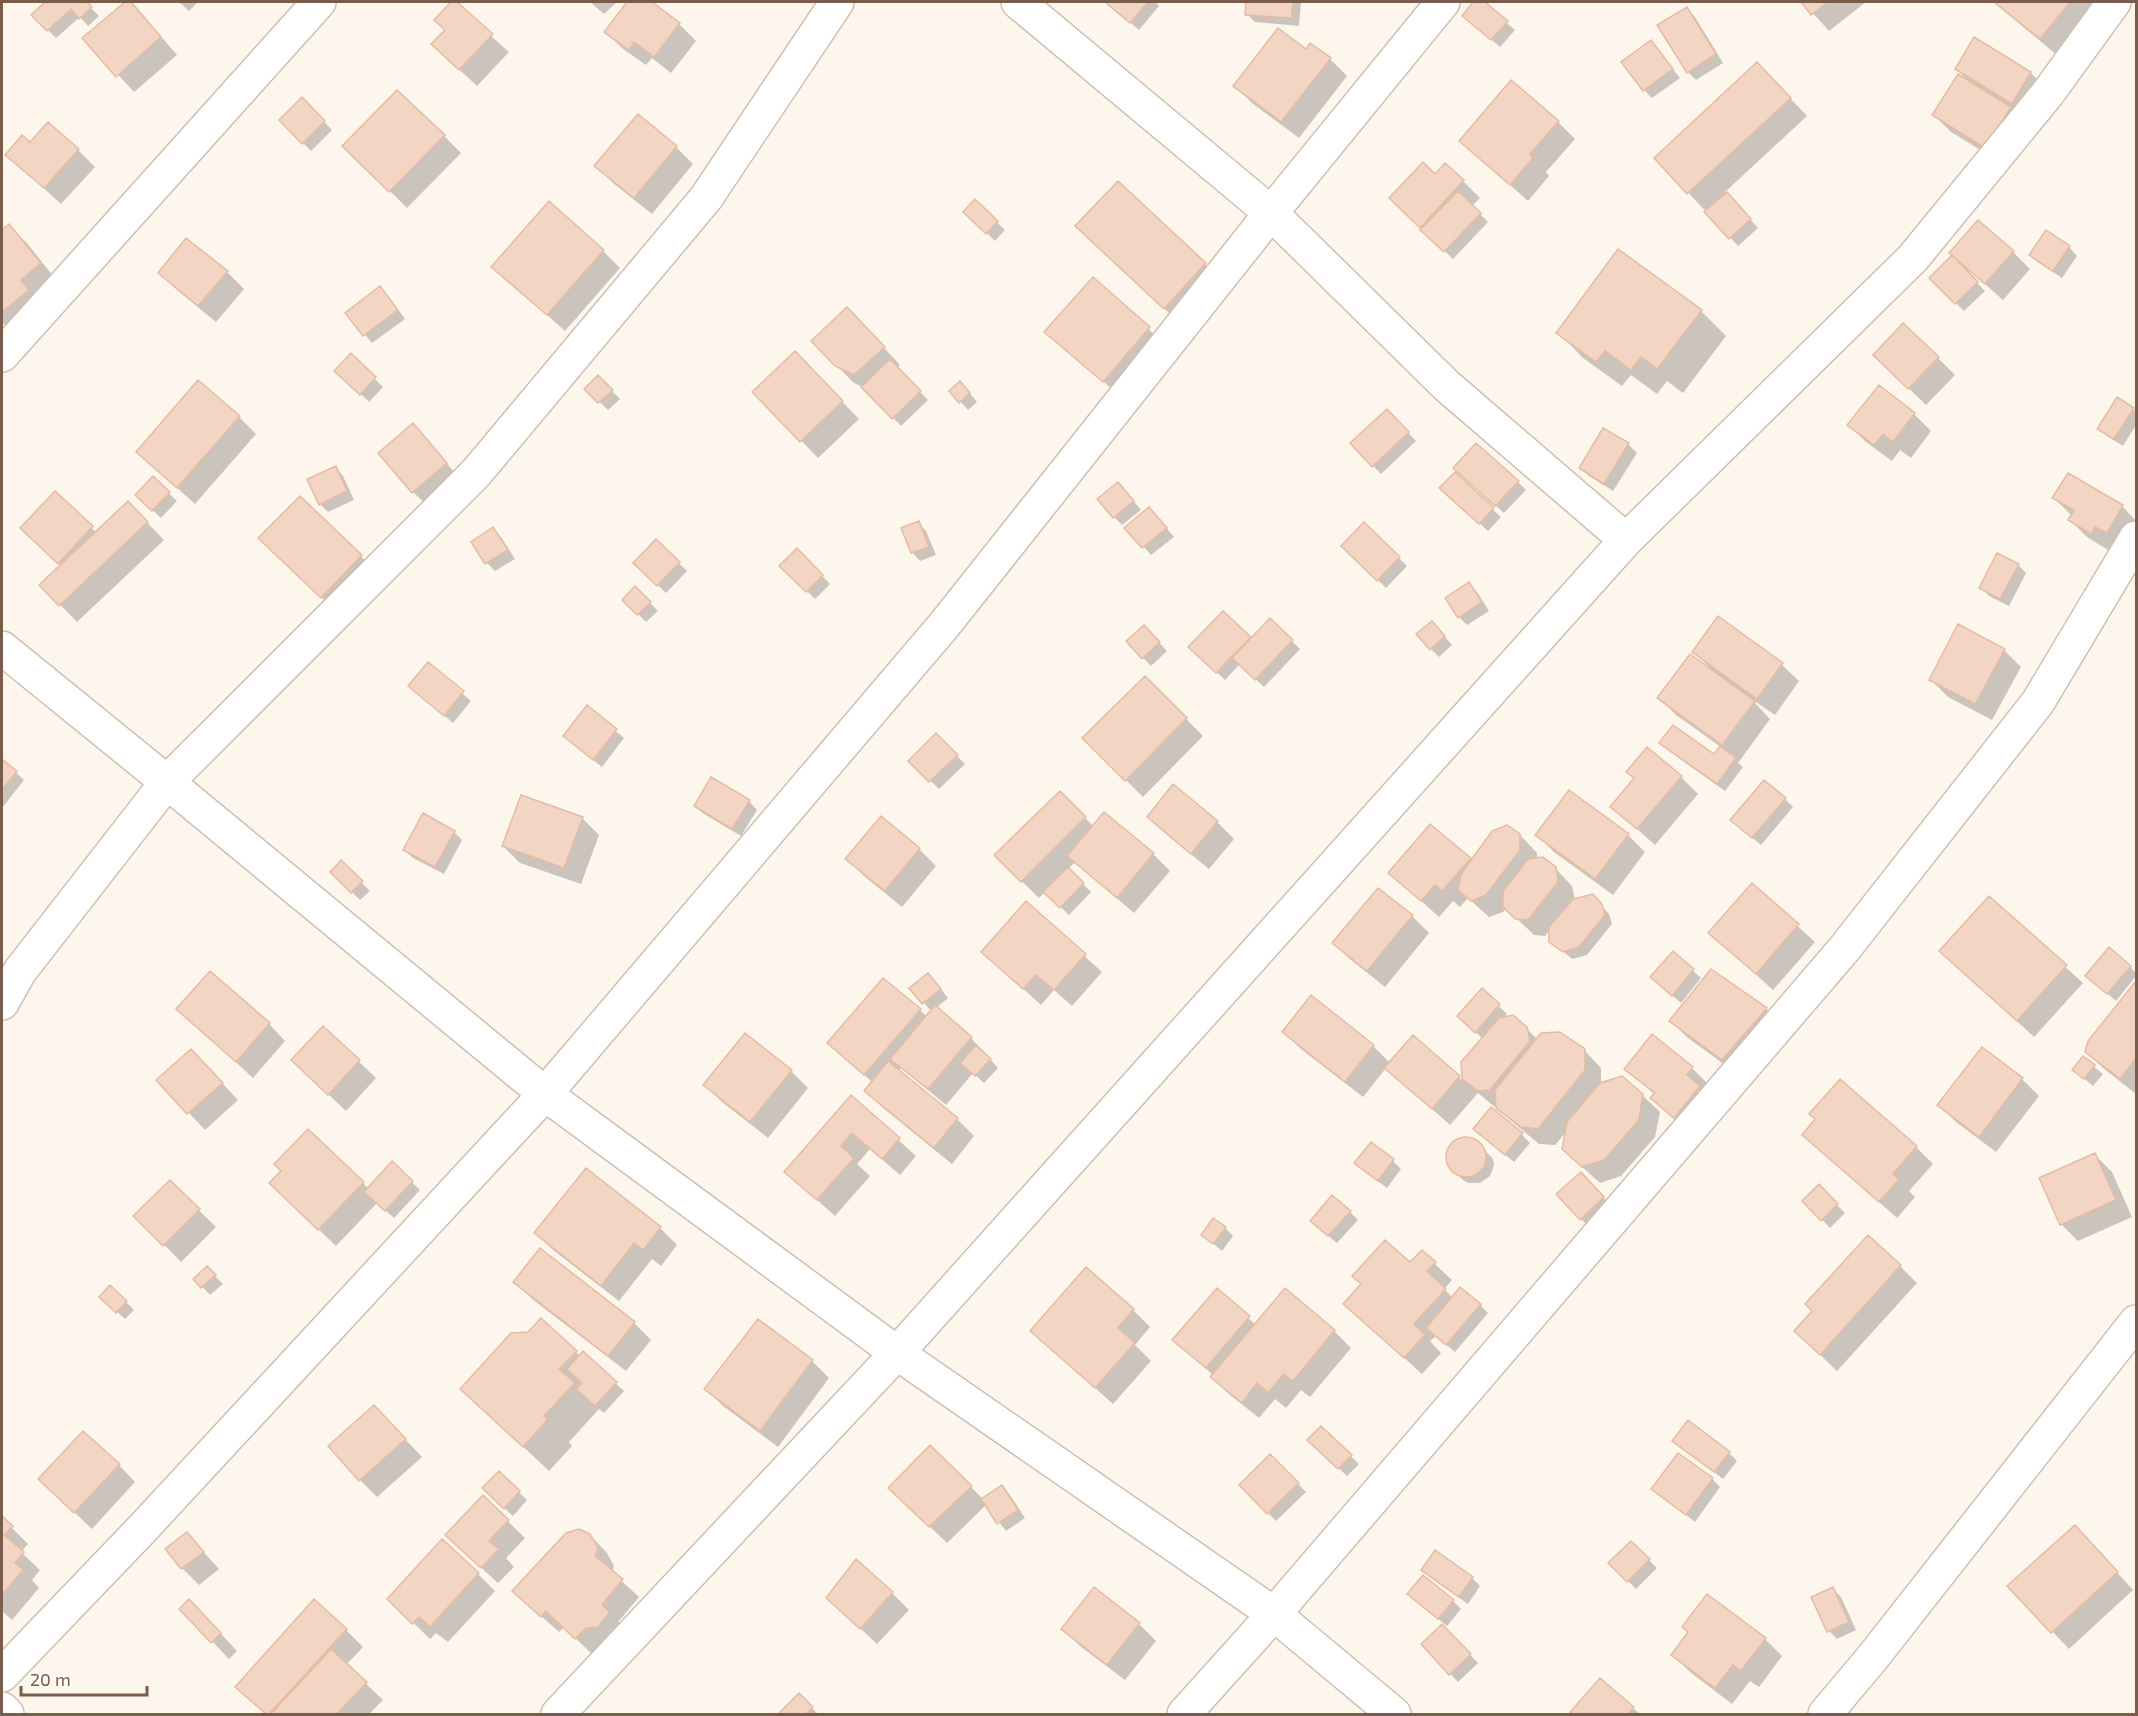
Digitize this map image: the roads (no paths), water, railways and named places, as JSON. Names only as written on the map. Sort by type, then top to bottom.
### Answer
[{"type":"street","points":[[2,355],[319,2]]},
{"type":"street","points":[[2,1004],[20,971],[167,782],[476,473],[706,198],[837,2]]},
{"type":"street","points":[[1018,2],[1271,213],[1447,386],[1626,540]]},
{"type":"street","points":[[2,1676],[143,1528],[545,1094],[945,624],[1271,213],[1443,2]]},
{"type":"street","points":[[558,1714],[897,1353],[1626,540],[1913,258],[2048,93],[2114,2]]},
{"type":"street","points":[[1184,1714],[1274,1614],[1845,948],[2038,702],[2136,538]]},
{"type":"street","points":[[2,648],[545,1094],[897,1353],[1274,1614],[1394,1714]]},
{"type":"street","points":[[1825,1714],[1873,1657],[2136,1322]]},
{"type":"street","points":[[2,1710],[7,1714]]}]
